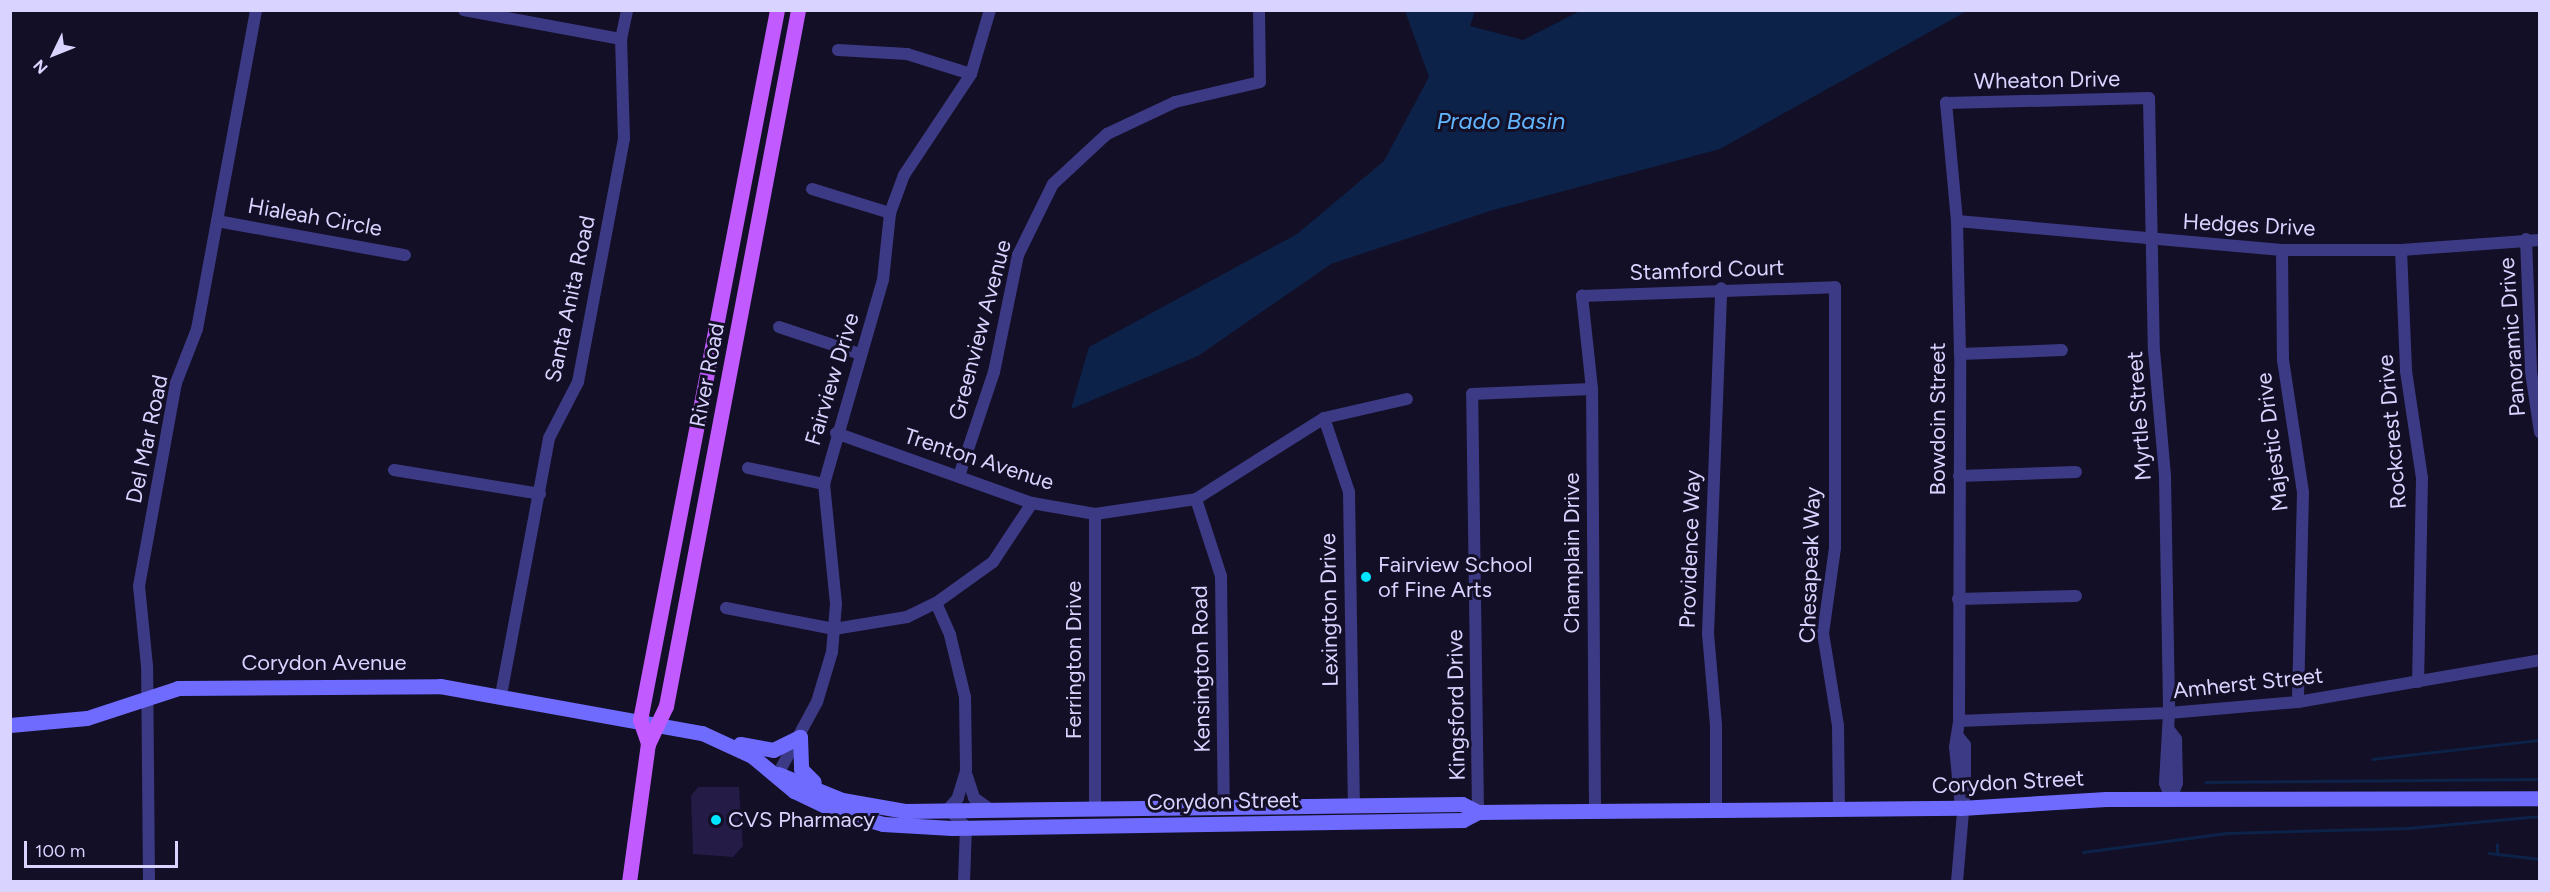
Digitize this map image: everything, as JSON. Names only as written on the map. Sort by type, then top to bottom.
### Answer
[{"type":"main road","name":"River Road","points":[[648,743],[640,720],[777,10]]},
{"type":"main road","name":"River Road","points":[[629,882],[648,743],[661,724],[798,10]]},
{"type":"main road","name":"Corydon Avenue","points":[[10,725],[87,718],[146,696],[207,686],[394,684],[501,695],[640,720]]},
{"type":"main road","name":"Corydon Street","points":[[640,720],[726,741],[778,774],[842,800],[879,809],[1028,810],[1095,807],[1462,804],[1478,812]]},
{"type":"main road","points":[[726,741],[773,750],[800,737],[801,769],[842,800]]},
{"type":"main road","name":"Corydon Street","points":[[778,774],[794,791],[863,819],[966,827],[1463,820],[1478,812],[1960,808],[2171,799],[2540,798]]},
{"type":"street","name":"Del Mar Road","points":[[149,882],[146,696],[139,586],[177,383],[197,329],[256,10]]},
{"type":"street","points":[[464,10],[621,39]]},
{"type":"street","name":"Santa Anita Road","points":[[501,695],[549,438],[578,382],[624,139],[621,39],[627,10]]},
{"type":"street","name":"Fairview Drive","points":[[778,774],[800,737],[827,675],[836,604],[824,484],[836,433],[883,280],[890,213],[904,175],[971,74],[990,10]]},
{"type":"street","name":"Greenview Avenue","points":[[959,476],[994,372],[1018,255],[1053,184],[1107,134],[1175,102],[1260,82],[1259,10]]},
{"type":"street","points":[[838,50],[907,54],[971,74]]},
{"type":"street","name":"Wheaton Drive","points":[[1946,103],[2149,98]]},
{"type":"street","name":"Myrtle Street","points":[[2149,98],[2154,350],[2165,477],[2169,730],[2176,739],[2176,783],[2171,799]]},
{"type":"street","name":"Bowdoin Street","points":[[1946,103],[1957,221],[1960,354],[1958,736],[1965,745],[1957,882]]},
{"type":"street","points":[[812,189],[890,213]]},
{"type":"street","name":"Hialeah Circle","points":[[217,221],[405,255]]},
{"type":"street","name":"Hedges Drive","points":[[1957,221],[2282,250],[2401,250],[2526,239],[2540,240]]},
{"type":"street","name":"Panoramic Drive","points":[[2526,239],[2531,372],[2540,432]]},
{"type":"street","name":"Majestic Drive","points":[[2282,250],[2283,360],[2303,493],[2298,702]]},
{"type":"street","name":"Rockcrest Drive","points":[[2401,250],[2406,371],[2422,478],[2418,682]]},
{"type":"street","name":"Stamford Court","points":[[1582,296],[1721,288],[1834,286]]},
{"type":"street","name":"Chesapeak Way","points":[[1834,286],[1835,548],[1824,633],[1838,726],[1839,808]]},
{"type":"street","name":"Providence Way","points":[[1716,810],[1708,634],[1721,288]]},
{"type":"street","name":"Champlain Drive","points":[[1582,296],[1592,389],[1595,810]]},
{"type":"street","points":[[779,327],[860,354]]},
{"type":"street","points":[[1960,354],[2062,350]]},
{"type":"street","name":"Kingsford Drive","points":[[1478,812],[1473,394],[1592,389]]},
{"type":"street","name":"Trenton Avenue","points":[[836,433],[1032,503],[1095,513],[1196,499],[1324,418],[1407,399]]},
{"type":"street","name":"Lexington Drive","points":[[1324,418],[1348,492],[1354,805]]},
{"type":"street","points":[[748,468],[824,484]]},
{"type":"street","points":[[394,470],[540,494]]},
{"type":"street","points":[[1959,476],[2076,472]]},
{"type":"street","name":"Kensington Road","points":[[1196,499],[1221,576],[1224,806]]},
{"type":"street","points":[[726,608],[834,629],[877,625],[936,603],[993,562],[1032,503]]},
{"type":"street","name":"Ferrington Drive","points":[[1095,513],[1095,807]]},
{"type":"street","points":[[1958,599],[2076,596]]},
{"type":"street","points":[[936,603],[960,668],[966,771],[974,798],[990,809]]},
{"type":"street","name":"Amherst Street","points":[[1959,721],[2169,713],[2298,702],[2540,660]]},
{"type":"street","points":[[964,882],[966,827],[948,810],[958,798],[966,771]]},
{"type":"street","name":"Corydon Street","points":[[966,827],[981,817],[1021,816],[1028,810]]},
{"type":"water","name":"Prado Basin","points":[[1405,11],[1475,11],[1470,26],[1523,40],[1580,11],[1967,11],[1720,149],[1493,210],[1331,264],[1198,356],[1071,409],[1089,347],[1297,234],[1384,161],[1429,77]]},
{"type":"building","name":"CVS Pharmacy","points":[[698,787],[739,787],[743,846],[733,857],[693,854],[691,796]]},
{"type":"waterway","points":[[2372,759],[2540,740]]},
{"type":"waterway","points":[[2205,782],[2540,779]]},
{"type":"waterway","points":[[2083,852],[2227,833],[2408,828],[2540,816]]},
{"type":"waterway","points":[[2497,844],[2497,854]]},
{"type":"waterway","points":[[2489,853],[2540,859]]},
{"type":"place","name":"Fairview School of Fine Arts","points":[[1366,577]]},
{"type":"place","name":"CVS Pharmacy","points":[[716,820]]}]
